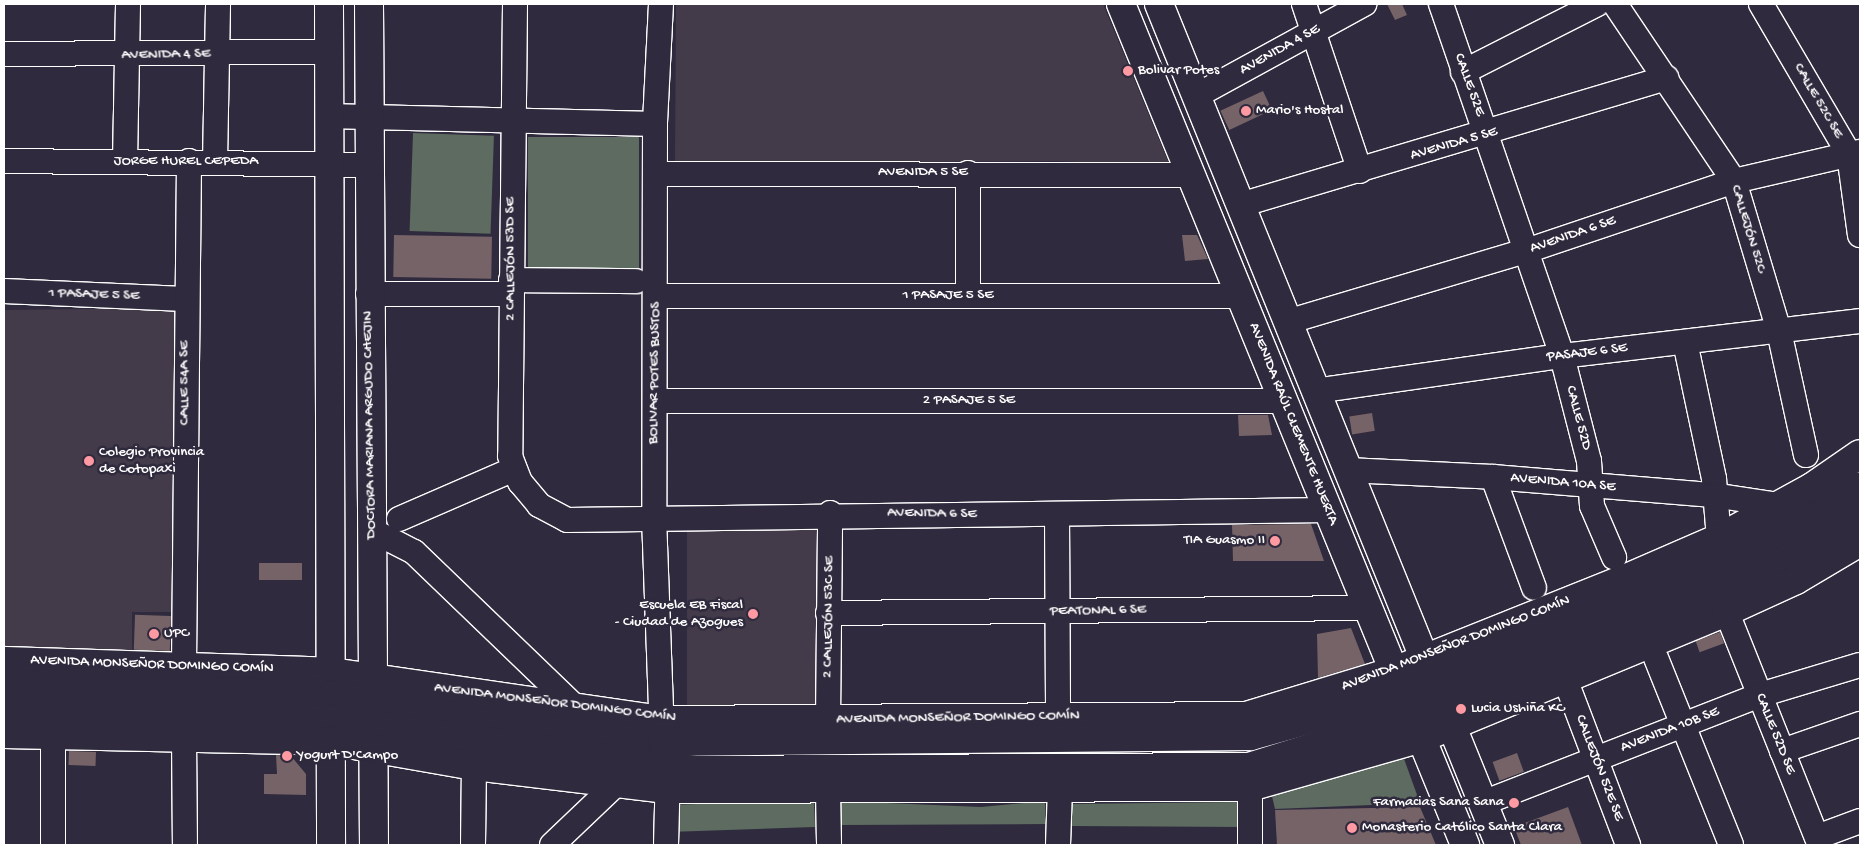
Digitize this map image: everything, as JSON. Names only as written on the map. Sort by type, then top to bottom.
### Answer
[{"type":"main road","points":[[329,4],[327,162],[332,707],[330,845]]},
{"type":"main road","name":"DOCTORA MARIANA ARGUDO CHEJIN","points":[[369,4],[368,294],[375,712],[374,845]]},
{"type":"main road","name":"AVENIDA RAÚL CLEMENTE HUERTA","points":[[1121,4],[1368,608],[1483,803],[1500,845]]},
{"type":"main road","name":"AVENIDA RAÚL CLEMENTE HUERTA","points":[[1159,4],[1347,470],[1421,699],[1465,845]]},
{"type":"main road","name":"AVENIDA MONSEÑOR DOMINGO COMÍN","points":[[1679,568],[1719,538],[1779,505],[1860,454]]},
{"type":"main road","name":"AVENIDA MONSEÑOR DOMINGO COMÍN","points":[[375,712],[474,766],[615,785],[668,778],[1118,778],[1250,787],[1679,568],[1772,539],[1860,486]]},
{"type":"main road","name":"AVENIDA MONSEÑOR DOMINGO COMÍN","points":[[1791,570],[1860,512]]},
{"type":"main road","name":"AVENIDA MONSEÑOR DOMINGO COMÍN","points":[[375,712],[483,744],[668,778],[828,791],[1060,789],[1118,778],[1249,767],[1421,699],[1791,570],[1860,542]]},
{"type":"main road","name":"AVENIDA MONSEÑOR DOMINGO COMÍN","points":[[4,660],[184,665],[332,707]]},
{"type":"main road","name":"AVENIDA MONSEÑOR DOMINGO COMÍN","points":[[4,685],[332,707],[487,722],[662,731],[1251,736],[1421,699]]},
{"type":"main road","name":"AVENIDA MONSEÑOR DOMINGO COMÍN","points":[[4,712],[332,707],[375,712],[576,708],[662,731],[828,720],[1058,716],[1246,716],[1421,699]]},
{"type":"main road","name":"AVENIDA MONSEÑOR DOMINGO COMÍN","points":[[4,734],[184,736],[332,707]]},
{"type":"street","points":[[125,161],[128,4]]},
{"type":"street","points":[[215,162],[218,4]]},
{"type":"street","name":"2 CALLEJÓN 53D SE","points":[[514,469],[511,287],[515,4]]},
{"type":"street","name":"BOLIVAR POTES BUSTOS","points":[[661,4],[655,174],[654,517],[662,731]]},
{"type":"street","points":[[1131,4],[1421,699],[1474,845]]},
{"type":"street","points":[[1304,4],[1360,171]]},
{"type":"street","name":"AVENIDA 4 SE","points":[[1196,96],[1364,4]]},
{"type":"street","name":"CALLE 52E","points":[[1440,4],[1528,250]]},
{"type":"street","points":[[1463,72],[1597,4]]},
{"type":"street","name":"CALLEJÓN 52C","points":[[1615,4],[1734,181],[1779,331],[1806,455]]},
{"type":"street","name":"CALLE 52C SE","points":[[1761,4],[1855,153],[1860,235]]},
{"type":"street","name":"AVENIDA 4 SE","points":[[4,54],[127,56],[329,52]]},
{"type":"street","name":"AVENIDA 5 SE","points":[[1240,205],[1487,135],[1666,78]]},
{"type":"street","points":[[328,116],[512,122],[656,124]]},
{"type":"street","name":"AVENIDA 6 SE","points":[[1287,322],[1528,250],[1734,181],[1855,153]]},
{"type":"street","name":"JORGE HUREL CEPEDA","points":[[4,161],[327,162],[368,164]]},
{"type":"street","name":"CALLE 54A SE","points":[[184,665],[185,299],[189,162]]},
{"type":"street","points":[[968,173],[968,296]]},
{"type":"street","name":"AVENIDA 5 SE","points":[[655,174],[968,173],[1190,175]]},
{"type":"street","name":"CALLE 52D","points":[[1528,250],[1562,356],[1592,486],[1594,511],[1614,557]]},
{"type":"street","points":[[368,294],[636,281]]},
{"type":"street","name":"1 PASAJE 5 SE","points":[[4,291],[185,299]]},
{"type":"street","name":"1 PASAJE 5 SE","points":[[656,296],[1240,296]]},
{"type":"street","name":"PASAJE 6 SE","points":[[1315,391],[1562,356],[1860,321]]},
{"type":"street","points":[[1685,342],[1714,479],[1719,538]]},
{"type":"street","name":"2 PASAJE 5 SE","points":[[655,400],[1283,401]]},
{"type":"street","points":[[399,519],[514,469]]},
{"type":"street","name":"AVENIDA 6 SE","points":[[514,469],[539,505],[567,520],[830,513],[1057,515],[1328,510]]},
{"type":"street","name":"AVENIDA 10A SE","points":[[1347,470],[1493,477],[1714,495],[1779,505]]},
{"type":"street","points":[[1493,477],[1534,588]]},
{"type":"street","name":"2 CALLEJÓN 53C SE","points":[[828,720],[830,513]]},
{"type":"street","points":[[1057,515],[1058,716]]},
{"type":"street","points":[[371,530],[414,552],[576,708]]},
{"type":"street","name":"PEATONAL 6 SE","points":[[828,613],[1368,608]]},
{"type":"street","name":"CALLE 52D SE","points":[[1731,623],[1818,841]]},
{"type":"street","points":[[1656,658],[1730,845]]},
{"type":"street","name":"AVENIDA 10B SE","points":[[1483,803],[1594,758],[1683,726],[1760,695],[1860,665]]},
{"type":"street","name":"CALLEJÓN 52E SE","points":[[1570,692],[1628,845]]},
{"type":"street","points":[[1782,751],[1860,724]]},
{"type":"street","points":[[53,735],[53,845]]},
{"type":"street","points":[[184,736],[185,845]]},
{"type":"street","points":[[473,845],[474,766]]},
{"type":"street","points":[[666,845],[668,778]]},
{"type":"street","points":[[552,845],[615,785]]},
{"type":"street","points":[[1250,787],[1250,845]]},
{"type":"street","points":[[1058,845],[1060,789]]},
{"type":"street","points":[[828,791],[829,845]]},
{"type":"street","points":[[1818,841],[1860,822]]},
{"type":"shaded area","points":[[676,4],[1103,4],[1170,166],[1057,161],[675,163]]},
{"type":"shaded area","name":"Colegio Provincia de Cotopaxi","points":[[175,308],[172,612],[132,612],[132,650],[4,648],[4,310]]},
{"type":"shaded area","name":"Escuela EB Fiscal - Ciudad de Azogues","points":[[687,522],[817,522],[817,706],[687,706]]},
{"type":"green space","points":[[413,133],[494,136],[491,234],[410,231]]},
{"type":"green space","points":[[528,137],[639,137],[639,271],[528,271]]},
{"type":"green space","points":[[1403,756],[1420,803],[1275,809],[1271,792]]},
{"type":"green space","points":[[814,800],[815,827],[676,832],[675,805]]},
{"type":"green space","points":[[840,801],[981,807],[1045,801],[1046,824],[838,825]]},
{"type":"green space","points":[[1240,802],[1243,827],[1070,826],[1069,804]]},
{"type":"building","points":[[1387,4],[1402,4],[1407,15],[1395,20]]},
{"type":"building","name":"Mario's Hostal","points":[[1263,91],[1272,110],[1229,130],[1220,111]]},
{"type":"building","points":[[394,235],[492,237],[491,279],[393,277]]},
{"type":"building","points":[[1182,235],[1197,235],[1208,259],[1185,261]]},
{"type":"building","points":[[1372,413],[1375,431],[1352,434],[1349,417]]},
{"type":"building","points":[[1238,415],[1268,415],[1272,435],[1239,436]]},
{"type":"building","name":"TIA Guasmo II","points":[[1311,524],[1324,561],[1233,561],[1232,525]]},
{"type":"building","points":[[259,563],[302,563],[302,580],[259,580]]},
{"type":"building","name":"UPC","points":[[135,615],[171,616],[170,651],[134,650]]},
{"type":"building","points":[[1351,628],[1365,664],[1318,678],[1317,634]]},
{"type":"building","points":[[1720,632],[1724,643],[1700,652],[1696,641]]},
{"type":"building","points":[[69,751],[96,752],[95,766],[69,765]]},
{"type":"building","points":[[1517,753],[1524,772],[1499,781],[1493,762]]},
{"type":"building","points":[[276,755],[291,756],[306,774],[306,795],[264,794],[264,774],[277,774]]},
{"type":"building","name":"Monasterio Católico Santa Clara","points":[[1420,807],[1436,845],[1277,845],[1275,810]]},
{"type":"building","points":[[1568,807],[1582,845],[1521,845],[1514,827]]},
{"type":"place","name":"Bolivar Potes","points":[[1128,71]]},
{"type":"place","name":"Mario's Hostal","points":[[1246,111]]},
{"type":"place","name":"Colegio Provincia de Cotopaxi","points":[[89,461]]},
{"type":"place","name":"TIA Guasmo II","points":[[1275,541]]},
{"type":"place","name":"Escuela EB Fiscal - Ciudad de Azogues","points":[[753,614]]},
{"type":"place","name":"UPC","points":[[154,634]]},
{"type":"place","name":"Lucia Ushiña KC","points":[[1461,709]]},
{"type":"place","name":"Yogurt D'Campo","points":[[287,756]]},
{"type":"place","name":"Farmacias Sana Sana","points":[[1514,803]]},
{"type":"place","name":"Monasterio Católico Santa Clara","points":[[1352,828]]}]
